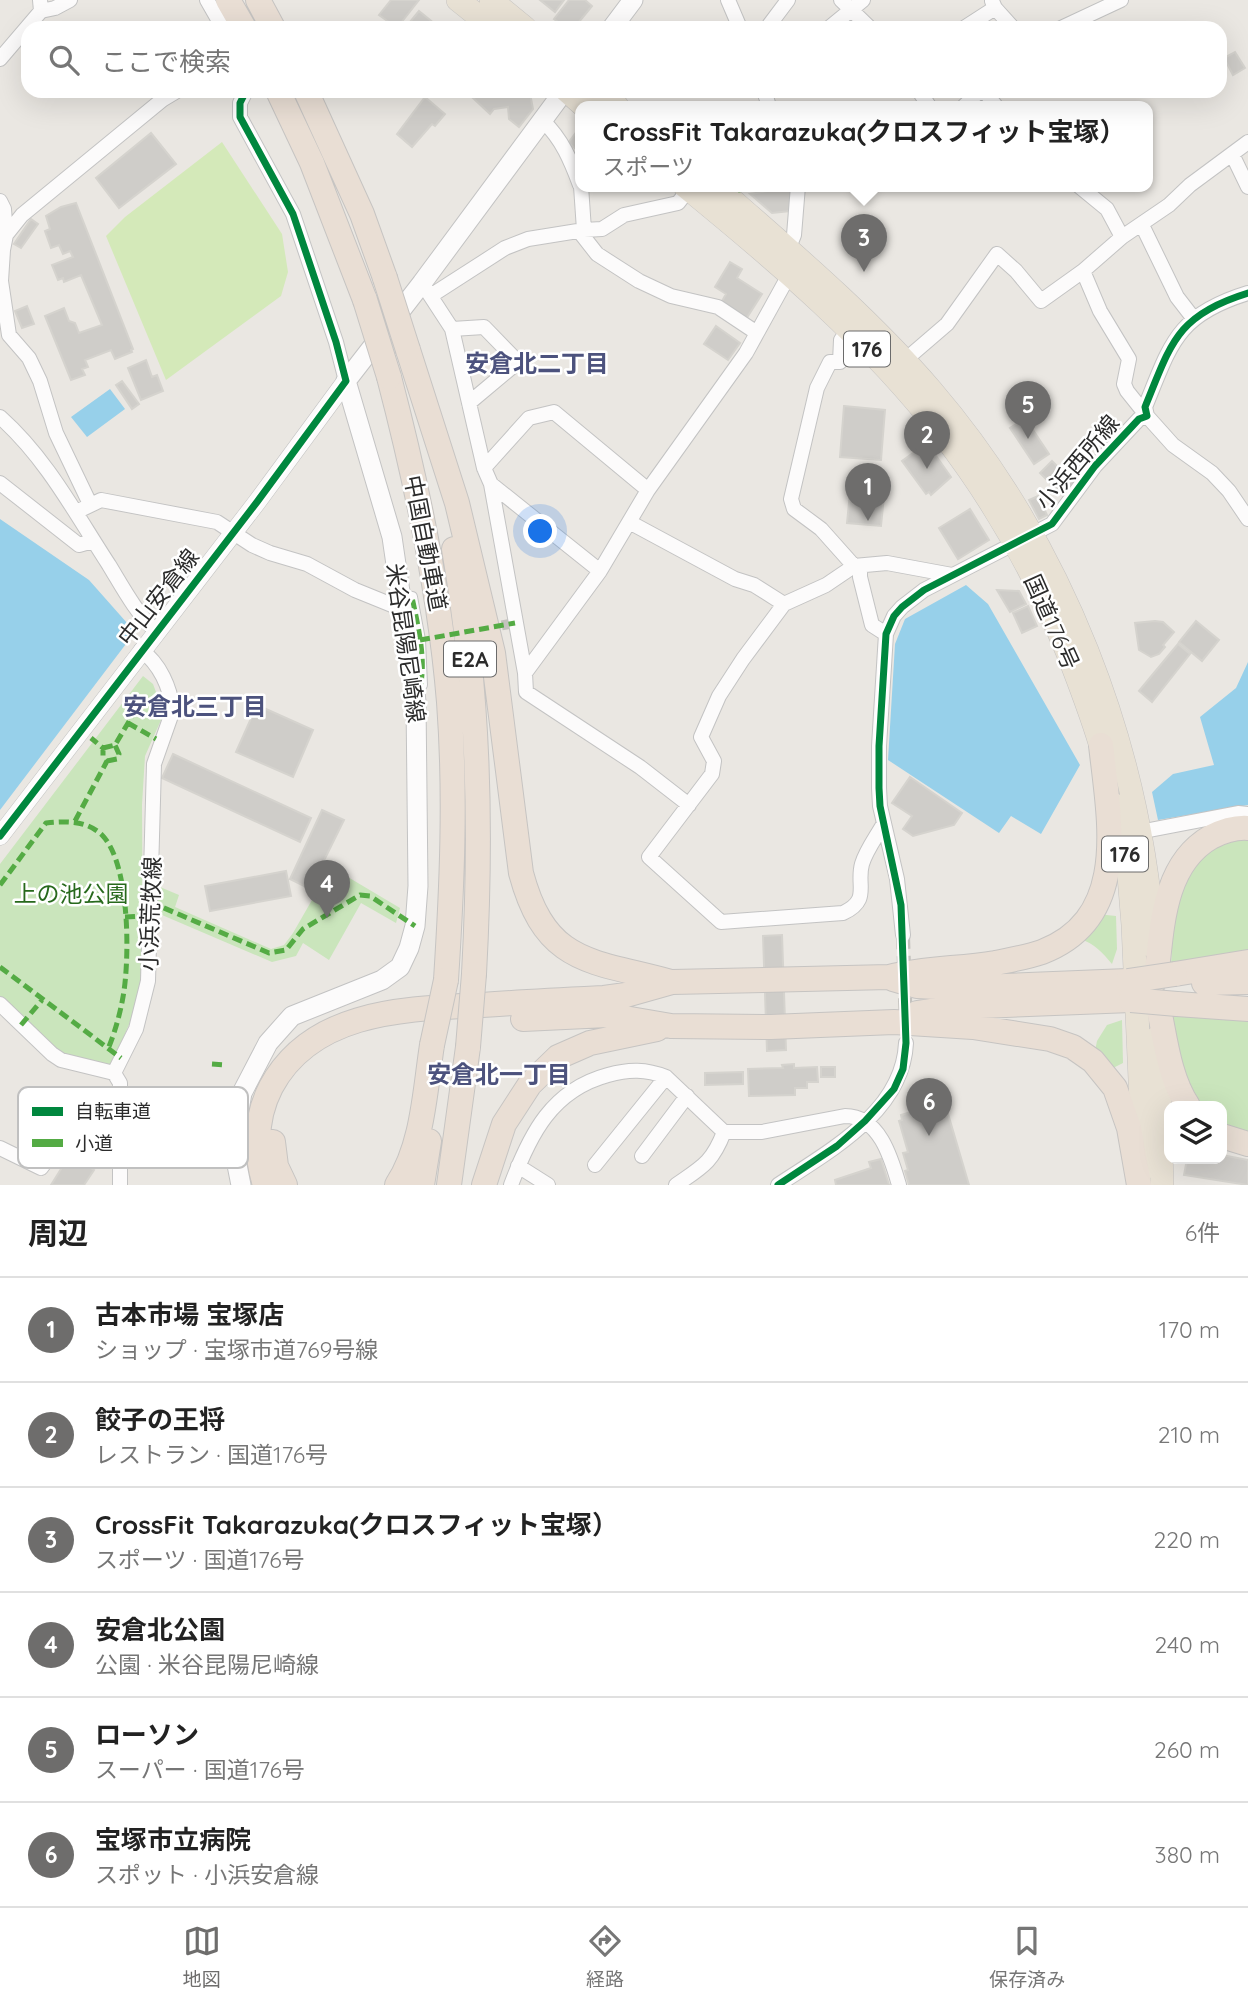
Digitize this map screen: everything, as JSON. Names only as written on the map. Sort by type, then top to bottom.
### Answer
[{"type":"highway","points":[[228,0],[240,21]]},
{"type":"highway","points":[[258,0],[269,21]]},
{"type":"highway","points":[[458,0],[484,21]]},
{"type":"highway","points":[[491,0],[516,21]]},
{"type":"highway","name":"中国自動車道","points":[[281,98],[312,163],[365,300],[389,377],[427,537],[441,624],[449,703],[453,861],[446,980],[422,1185]]},
{"type":"highway","name":"中国自動車道","points":[[309,98],[362,214],[408,350],[436,459],[466,620],[479,782],[479,878],[468,1047],[449,1185]]},
{"type":"highway","name":"国道176号","points":[[692,192],[789,275],[848,330],[901,385],[943,434],[1062,593],[1110,713],[1139,832],[1169,989],[1162,1185]]},
{"type":"highway","name":"国道176号","points":[[723,192],[870,324],[941,402],[987,464],[1023,539],[1101,745],[1120,827],[1129,876],[1133,925],[1145,1185]]},
{"type":"highway","points":[[408,350],[457,503],[490,640],[503,719],[521,873],[527,893],[547,931],[566,950],[591,962],[672,982]]},
{"type":"highway","points":[[265,1185],[257,1145],[261,1111],[267,1096],[284,1067],[308,1044],[330,1030],[350,1022],[418,1008],[604,998],[626,995],[672,982],[889,977],[918,970],[998,962],[1042,952],[1067,937],[1085,921],[1103,891],[1108,866],[1109,821],[1101,745]]},
{"type":"highway","points":[[1185,1101],[1174,1079],[1164,914],[1168,897],[1190,854],[1209,839],[1230,829],[1248,828]]},
{"type":"highway","points":[[1169,989],[1248,962]]},
{"type":"highway","points":[[889,977],[917,986],[1073,993],[1248,982]]},
{"type":"highway","points":[[1169,989],[1248,995]]},
{"type":"highway","points":[[1169,989],[1248,1009]]},
{"type":"highway","points":[[894,1022],[921,1012],[939,1009],[1073,993]]},
{"type":"highway","points":[[285,1185],[276,1166],[273,1148],[274,1128],[284,1094],[305,1066],[347,1040],[368,1032],[410,1024],[607,1015],[671,1026],[771,1027],[894,1022],[973,1027],[1050,1039],[1083,1053],[1101,1069],[1121,1100],[1139,1185]]},
{"type":"highway","points":[[484,1185],[510,1112],[530,1084],[558,1057],[590,1043],[671,1026]]},
{"type":"highway","points":[[397,1185],[409,1163],[437,1046]]},
{"type":"highway","points":[[1227,1138],[1248,1144]]},
{"type":"main road","points":[[616,21],[628,2]]},
{"type":"main road","points":[[346,381],[427,289],[561,98]]},
{"type":"main road","name":"米谷昆陽尼崎線","points":[[245,1087],[268,1043],[292,1016],[382,980],[400,967],[415,926],[418,886],[416,701],[392,537],[346,381]]},
{"type":"street","points":[[29,21],[41,6],[55,8],[70,0]]},
{"type":"street","points":[[207,0],[219,21]]},
{"type":"street","points":[[727,0],[737,21]]},
{"type":"street","points":[[772,21],[788,0]]},
{"type":"street","points":[[841,0],[863,21]]},
{"type":"street","points":[[838,21],[863,0]]},
{"type":"street","points":[[1076,21],[1121,0]]},
{"type":"street","points":[[972,21],[993,4],[1007,21]]},
{"type":"street","points":[[0,59],[21,32]]},
{"type":"street","points":[[6,235],[22,215],[165,98]]},
{"type":"street","points":[[242,98],[240,117],[293,214],[325,306],[346,381]]},
{"type":"street","points":[[543,121],[554,132],[575,171]]},
{"type":"street","points":[[904,361],[947,324],[997,254],[1016,271],[1041,301],[1248,142]]},
{"type":"street","points":[[1233,156],[1248,187]]},
{"type":"street","points":[[581,192],[581,230],[597,254],[639,281],[671,296],[718,307],[757,333]]},
{"type":"street","points":[[685,192],[678,203],[624,215],[602,229],[528,239],[505,248],[427,289],[452,329],[484,468],[491,484],[525,673],[526,692],[640,767],[689,805]]},
{"type":"street","points":[[525,673],[600,571],[631,523],[648,490],[707,410],[757,333],[789,275],[788,250],[794,235],[798,192]]},
{"type":"street","points":[[1086,192],[1107,209],[1122,237]]},
{"type":"street","points":[[0,201],[4,209],[6,235],[1,281],[9,335],[29,358],[56,433],[90,504]]},
{"type":"street","points":[[1142,225],[1177,297],[1194,319]]},
{"type":"street","points":[[1083,271],[1100,311],[1129,359],[1125,384],[1127,391],[1173,445],[1221,482],[1248,519]]},
{"type":"street","name":"小浜西所線","points":[[886,634],[894,616],[908,601],[952,575],[1052,524],[1095,466],[1139,419],[1147,416],[1145,407],[1170,345],[1184,326],[1225,301],[1248,293]]},
{"type":"street","points":[[452,329],[484,327],[518,362],[469,403]]},
{"type":"street","points":[[848,330],[841,340],[841,362],[830,362],[817,388],[791,499],[794,509],[821,529],[857,566],[872,625],[886,634],[878,746],[878,788],[897,880],[903,935]]},
{"type":"street","name":"中山安倉線","points":[[0,836],[346,381]]},
{"type":"street","points":[[484,468],[529,418],[554,412],[648,490]]},
{"type":"street","points":[[0,417],[30,446],[76,512],[129,598],[156,631]]},
{"type":"street","points":[[0,483],[79,545],[93,541]]},
{"type":"street","points":[[491,484],[600,571]]},
{"type":"street","points":[[76,512],[101,500],[218,522],[252,545],[307,564],[355,590],[392,605],[400,599]]},
{"type":"street","points":[[631,523],[736,579],[754,585],[785,604]]},
{"type":"street","points":[[884,823],[862,865],[861,894],[852,909],[843,913],[721,922],[649,857],[712,775],[715,761],[701,737],[719,696],[785,604],[827,586],[857,566],[887,563],[952,575]]},
{"type":"street","name":"小浜荒牧線","points":[[114,1073],[136,1029],[148,981],[154,764],[173,710],[158,665],[141,650]]},
{"type":"street","points":[[1139,832],[1238,813],[1248,814]]},
{"type":"street","points":[[0,1004],[52,1055],[61,1060],[114,1073],[120,1087]]},
{"type":"street","points":[[778,1185],[837,1146],[892,1092],[903,1069],[906,1043]]},
{"type":"street","points":[[511,1185],[540,1123],[559,1100],[575,1088],[600,1077],[619,1071],[638,1070],[666,1077],[724,1132],[762,1132],[845,1116],[865,1121],[872,1126],[887,1149],[899,1185]]},
{"type":"street","points":[[594,1165],[666,1077]]},
{"type":"street","points":[[642,1156],[687,1096]]},
{"type":"street","points":[[676,1185],[709,1163],[724,1132]]},
{"type":"street","points":[[0,1148],[18,1157]]},
{"type":"street","points":[[518,1166],[548,1185]]},
{"type":"green space","points":[[222,142],[282,234],[288,272],[281,296],[166,380],[106,236],[125,217]]},
{"type":"green space","name":"上の池公園","points":[[143,676],[153,684],[163,711],[145,756],[142,805],[143,972],[138,1003],[111,1067],[60,1054],[0,996],[0,864]]},
{"type":"green space","points":[[1248,835],[1248,956],[1171,966],[1173,923],[1185,874],[1211,845]]},
{"type":"green space","points":[[331,867],[400,908],[396,923],[361,903],[329,960],[303,943],[296,956],[272,962],[155,912],[160,887],[179,895],[175,907],[271,949],[284,945],[293,933]]},
{"type":"green space","points":[[1097,914],[1116,916],[1117,949],[1112,964],[1098,949],[1080,939]]},
{"type":"green space","points":[[1173,1015],[1248,1019],[1248,1137],[1227,1131],[1227,1101],[1193,1101],[1175,1050]]},
{"type":"green space","points":[[1122,1020],[1123,1063],[1111,1069],[1095,1051],[1097,1041],[1107,1025]]},
{"type":"water","points":[[110,389],[125,409],[87,437],[71,417]]},
{"type":"water","points":[[0,519],[89,580],[135,632],[0,810]]},
{"type":"water","points":[[966,585],[988,604],[1080,765],[1041,834],[1011,816],[999,833],[888,760],[895,644],[905,619]]},
{"type":"water","points":[[1248,662],[1248,805],[1158,820],[1152,792],[1173,774],[1214,765],[1200,717],[1236,688]]},
{"type":"building","points":[[391,0],[419,0],[402,21],[387,21],[379,15]]},
{"type":"building","points":[[540,0],[564,0],[555,12]]},
{"type":"building","points":[[569,0],[585,0],[592,6],[580,21],[554,19]]},
{"type":"building","points":[[419,11],[431,21],[411,21]]},
{"type":"building","points":[[1235,52],[1245,68],[1233,75],[1227,64],[1227,56]]},
{"type":"building","points":[[424,98],[445,114],[435,126],[432,124],[412,147],[397,134]]},
{"type":"building","points":[[473,98],[531,98],[533,109],[519,127],[509,119],[508,107],[494,109],[490,114]]},
{"type":"building","points":[[151,133],[176,164],[119,208],[96,178]]},
{"type":"building","points":[[575,134],[575,148],[568,143]]},
{"type":"building","points":[[792,192],[790,211],[772,213],[750,194]]},
{"type":"building","points":[[76,203],[133,349],[132,352],[115,359],[111,350],[85,360],[88,367],[82,369],[85,375],[71,380],[45,316],[64,308],[69,321],[75,323],[79,333],[102,325],[81,275],[64,282],[63,278],[58,280],[52,265],[73,257],[70,251],[63,254],[59,245],[51,248],[45,231],[50,229],[46,216],[61,207]]},
{"type":"building","points":[[31,219],[38,224],[21,248],[14,244]]},
{"type":"building","points":[[730,262],[742,269],[737,278],[762,294],[746,319],[721,303],[726,294],[715,287]]},
{"type":"building","points":[[27,306],[34,324],[22,328],[15,311]]},
{"type":"building","points":[[716,326],[740,343],[728,360],[704,344]]},
{"type":"building","points":[[146,360],[152,377],[157,375],[163,391],[141,400],[128,368]]},
{"type":"building","points":[[122,381],[139,404],[132,409],[116,385]]},
{"type":"building","points":[[844,406],[885,410],[881,460],[840,457]]},
{"type":"building","points":[[1025,418],[1049,454],[1034,464],[1010,428]]},
{"type":"building","points":[[927,443],[951,477],[931,495],[929,492],[926,494],[902,461]]},
{"type":"building","points":[[1052,461],[1074,483],[1062,495],[1040,473]]},
{"type":"building","points":[[850,493],[884,496],[881,526],[847,523]]},
{"type":"building","points":[[1038,496],[1047,515],[1039,519],[1029,500]]},
{"type":"building","points":[[970,509],[989,540],[958,559],[939,528]]},
{"type":"building","points":[[997,590],[1019,591],[1026,604],[1010,612]]},
{"type":"building","points":[[1028,606],[1037,626],[1022,633],[1013,613]]},
{"type":"building","points":[[1196,621],[1219,640],[1202,661],[1179,642]]},
{"type":"building","points":[[1163,622],[1174,632],[1159,654],[1151,657],[1139,650],[1135,623]]},
{"type":"building","points":[[1178,644],[1190,654],[1152,702],[1139,691]]},
{"type":"building","points":[[257,705],[313,730],[293,777],[236,752]]},
{"type":"building","points":[[173,754],[311,818],[300,842],[162,778]]},
{"type":"building","points":[[910,777],[962,813],[954,825],[913,836],[903,829],[912,816],[892,803]]},
{"type":"building","points":[[322,810],[344,820],[310,889],[290,879]]},
{"type":"building","points":[[286,871],[291,896],[210,911],[205,886]]},
{"type":"building","points":[[782,935],[786,1050],[767,1051],[763,936]]},
{"type":"building","points":[[794,1064],[794,1068],[817,1067],[818,1082],[807,1082],[807,1088],[795,1088],[795,1095],[749,1096],[748,1069],[783,1068],[782,1065]]},
{"type":"building","points":[[821,1067],[835,1067],[835,1077],[821,1077]]},
{"type":"building","points":[[743,1072],[743,1084],[705,1085],[705,1073]]},
{"type":"building","points":[[928,1107],[929,1112],[946,1107],[969,1185],[909,1185],[903,1153],[908,1152],[899,1121],[902,1120],[901,1115]]},
{"type":"building","points":[[1227,1156],[1248,1160],[1248,1185],[1184,1175],[1186,1164],[1227,1164]]},
{"type":"building","points":[[881,1159],[889,1185],[836,1185],[835,1180],[871,1168],[869,1162]]},
{"type":"building","points":[[62,1168],[94,1170],[84,1185],[51,1185]]},
{"type":"tunnel","points":[[487,628],[515,623]]},
{"type":"tunnel","points":[[903,935],[906,1028]]},
{"type":"marked path","points":[[400,595],[412,597],[420,636],[422,676],[416,701]]},
{"type":"marked path","points":[[420,640],[515,623]]},
{"type":"marked path","points":[[103,748],[115,745],[137,708],[123,696]]},
{"type":"marked path","points":[[128,723],[156,739]]},
{"type":"marked path","points":[[75,821],[107,761],[103,756],[103,748],[91,738]]},
{"type":"marked path","points":[[107,761],[117,759],[119,754],[115,745]]},
{"type":"marked path","points":[[0,885],[46,823],[83,824],[102,835],[111,848],[123,889],[127,960],[122,1003],[108,1049]]},
{"type":"marked path","points":[[150,902],[269,953],[286,950],[303,929],[360,895],[370,896],[415,926]]},
{"type":"marked path","points":[[125,917],[149,916]]},
{"type":"marked path","points":[[0,967],[121,1058]]},
{"type":"marked path","points":[[21,1025],[42,1000]]},
{"type":"marked path","points":[[212,1064],[226,1065]]},
{"type":"cycle path","points":[[0,836],[257,502],[346,381],[336,342],[293,214],[240,117],[242,98]]},
{"type":"cycle path","points":[[778,1185],[837,1146],[865,1121],[894,1089],[903,1069],[906,1043],[901,905],[880,806],[879,788],[886,634],[894,616],[924,590],[1052,524],[1095,466],[1139,419],[1147,416],[1145,407],[1170,349],[1179,335],[1205,311],[1248,293]]},
{"type":"place","name":"CrossFit Takarazuka(クロスフィット宝塚）","points":[[864,272]]},
{"type":"place","name":"ローソン","points":[[1028,439]]},
{"type":"place","name":"餃子の王将","points":[[927,469]]},
{"type":"place","name":"古本市場 宝塚店","points":[[868,521]]},
{"type":"place","name":"安倉北公園","points":[[327,918]]},
{"type":"place","name":"宝塚市立病院","points":[[929,1136]]},
{"type":"district","name":"安倉北二丁目","points":[[537,363]]},
{"type":"district","name":"安倉北三丁目","points":[[195,706]]},
{"type":"district","name":"安倉北一丁目","points":[[499,1074]]}]
